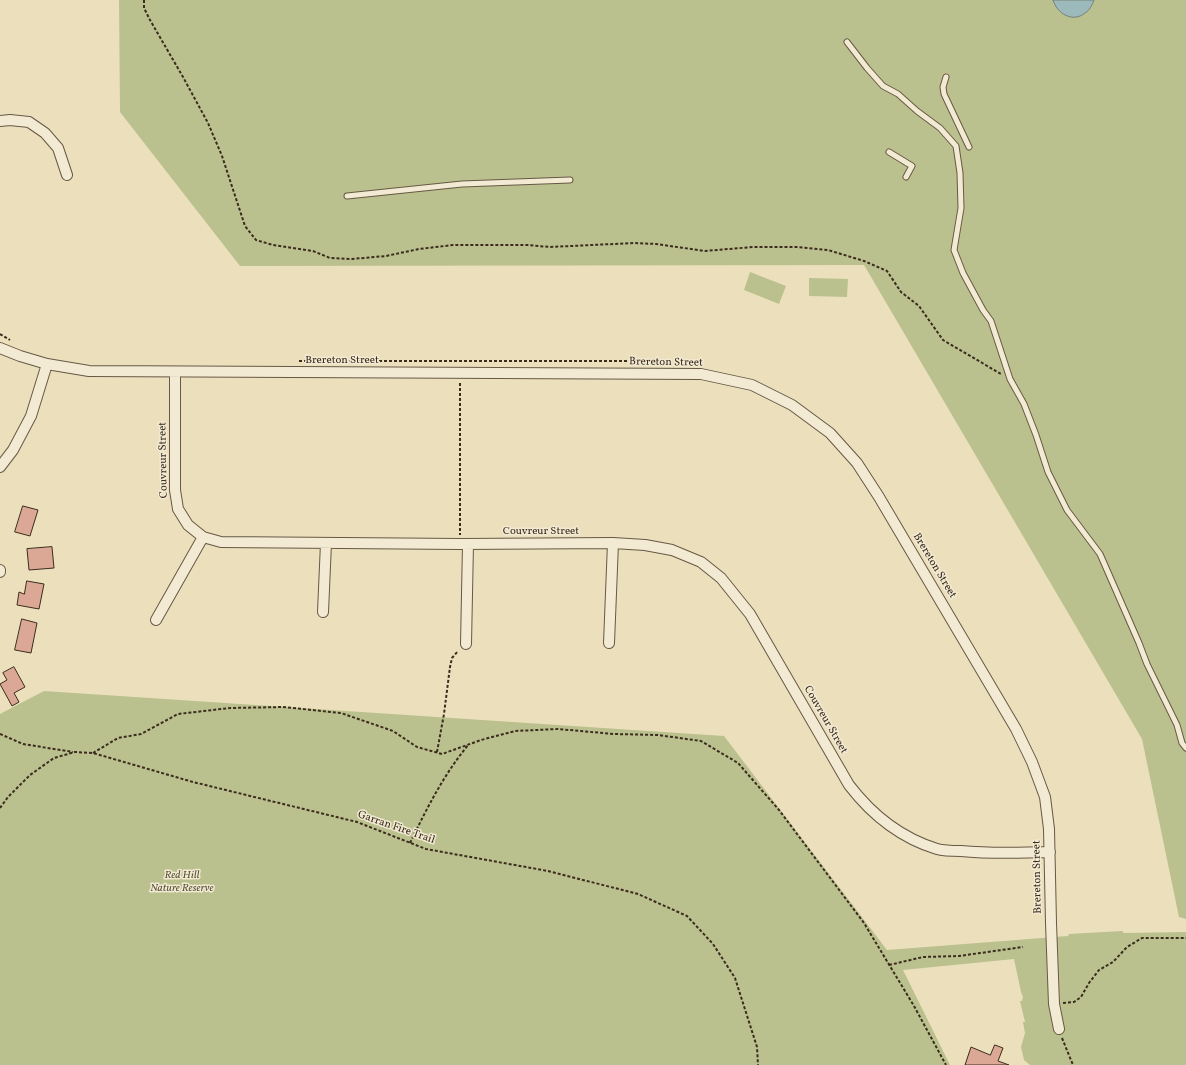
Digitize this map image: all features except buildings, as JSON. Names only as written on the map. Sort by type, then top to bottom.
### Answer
[{"type":"street","points":[[0,121],[10,120],[29,122],[45,133],[58,148],[67,175]]},
{"type":"street","name":"Brereton Street","points":[[0,348],[47,364],[89,371],[701,374],[752,385],[792,405],[830,433],[857,463],[879,497],[1016,729],[1032,762],[1045,797],[1049,829],[1054,1004],[1059,1029]]},
{"type":"street","points":[[0,467],[12,450],[31,416],[47,364]]},
{"type":"street","name":"Couvreur Street","points":[[175,372],[175,490],[178,509],[188,525],[202,537],[221,542],[464,544],[613,543],[645,545],[672,550],[701,562],[721,578],[750,614],[849,785],[861,801],[880,819],[906,837],[938,849],[981,853],[1050,852]]},
{"type":"street","points":[[156,620],[202,537]]},
{"type":"street","points":[[323,612],[326,543]]},
{"type":"street","points":[[608,643],[613,543]]},
{"type":"street","points":[[464,544],[466,644]]},
{"type":"lane","points":[[847,42],[883,86],[898,94],[917,111],[940,128],[956,146],[960,173],[961,208],[954,250],[963,273],[983,310],[991,321],[1010,379],[1024,404],[1048,472],[1067,510],[1100,554],[1140,643],[1147,664],[1177,725],[1182,743],[1186,748]]},
{"type":"lane","points":[[946,77],[943,87],[944,94],[969,147]]},
{"type":"lane","points":[[889,152],[912,166],[906,178]]},
{"type":"lane","points":[[347,196],[462,184],[570,180]]},
{"type":"path","points":[[144,0],[144,8],[150,20],[208,123],[222,156],[245,226],[256,240],[272,245],[314,251],[330,258],[352,259],[386,256],[453,245],[527,245],[550,247],[634,243],[656,244],[705,251],[753,247],[798,247],[828,250],[887,271],[901,292],[919,306],[943,340],[1010,379]]},
{"type":"path","points":[[0,334],[16,342]]},
{"type":"path","points":[[295,360],[671,362]]},
{"type":"path","points":[[460,360],[464,544]]},
{"type":"path","points":[[437,752],[452,658],[466,644]]},
{"type":"path","points":[[93,753],[118,738],[141,734],[178,714],[230,708],[283,707],[341,713],[393,731],[417,747],[442,754],[469,744],[515,731],[558,729],[614,734],[658,735],[701,741],[738,763],[779,810],[864,923],[914,1006],[946,1065]]},
{"type":"path","points":[[0,734],[23,744],[75,752]]},
{"type":"path","points":[[410,843],[444,778],[455,760],[469,744]]},
{"type":"path","name":"Garran Fire Trail","points":[[0,808],[8,797],[30,775],[54,758],[75,752],[93,753],[193,782],[357,822],[426,849],[548,871],[638,894],[687,916],[713,944],[735,978],[757,1047],[758,1065]]},
{"type":"path","points":[[1060,1003],[1074,1002],[1081,997],[1099,970],[1113,962],[1127,947],[1142,938],[1186,938]]},
{"type":"path","points":[[889,964],[923,958],[958,956],[1023,947]]},
{"type":"path","points":[[1059,1029],[1073,1065]]},
{"type":"green space","points":[[119,0],[1186,0],[1186,919],[1179,917],[1142,739],[864,265],[240,266],[120,112]]},
{"type":"green space","points":[[750,272],[786,286],[779,304],[744,290]]},
{"type":"green space","points":[[809,278],[848,279],[847,297],[809,296]]},
{"type":"green space","name":"Red Hill Nature Reserve","points":[[44,691],[724,736],[887,950],[1068,936],[1069,934],[1122,931],[1124,933],[1186,932],[1186,1065],[1030,1065],[1024,1060],[1021,1047],[1025,1033],[1023,1022],[1025,1022],[1020,1001],[1022,1001],[1023,997],[1014,959],[903,970],[950,1065],[0,1065],[0,714]]},
{"type":"water","points":[[1053,0],[1094,0],[1092,6],[1080,16],[1071,17],[1062,13],[1055,5]]}]
